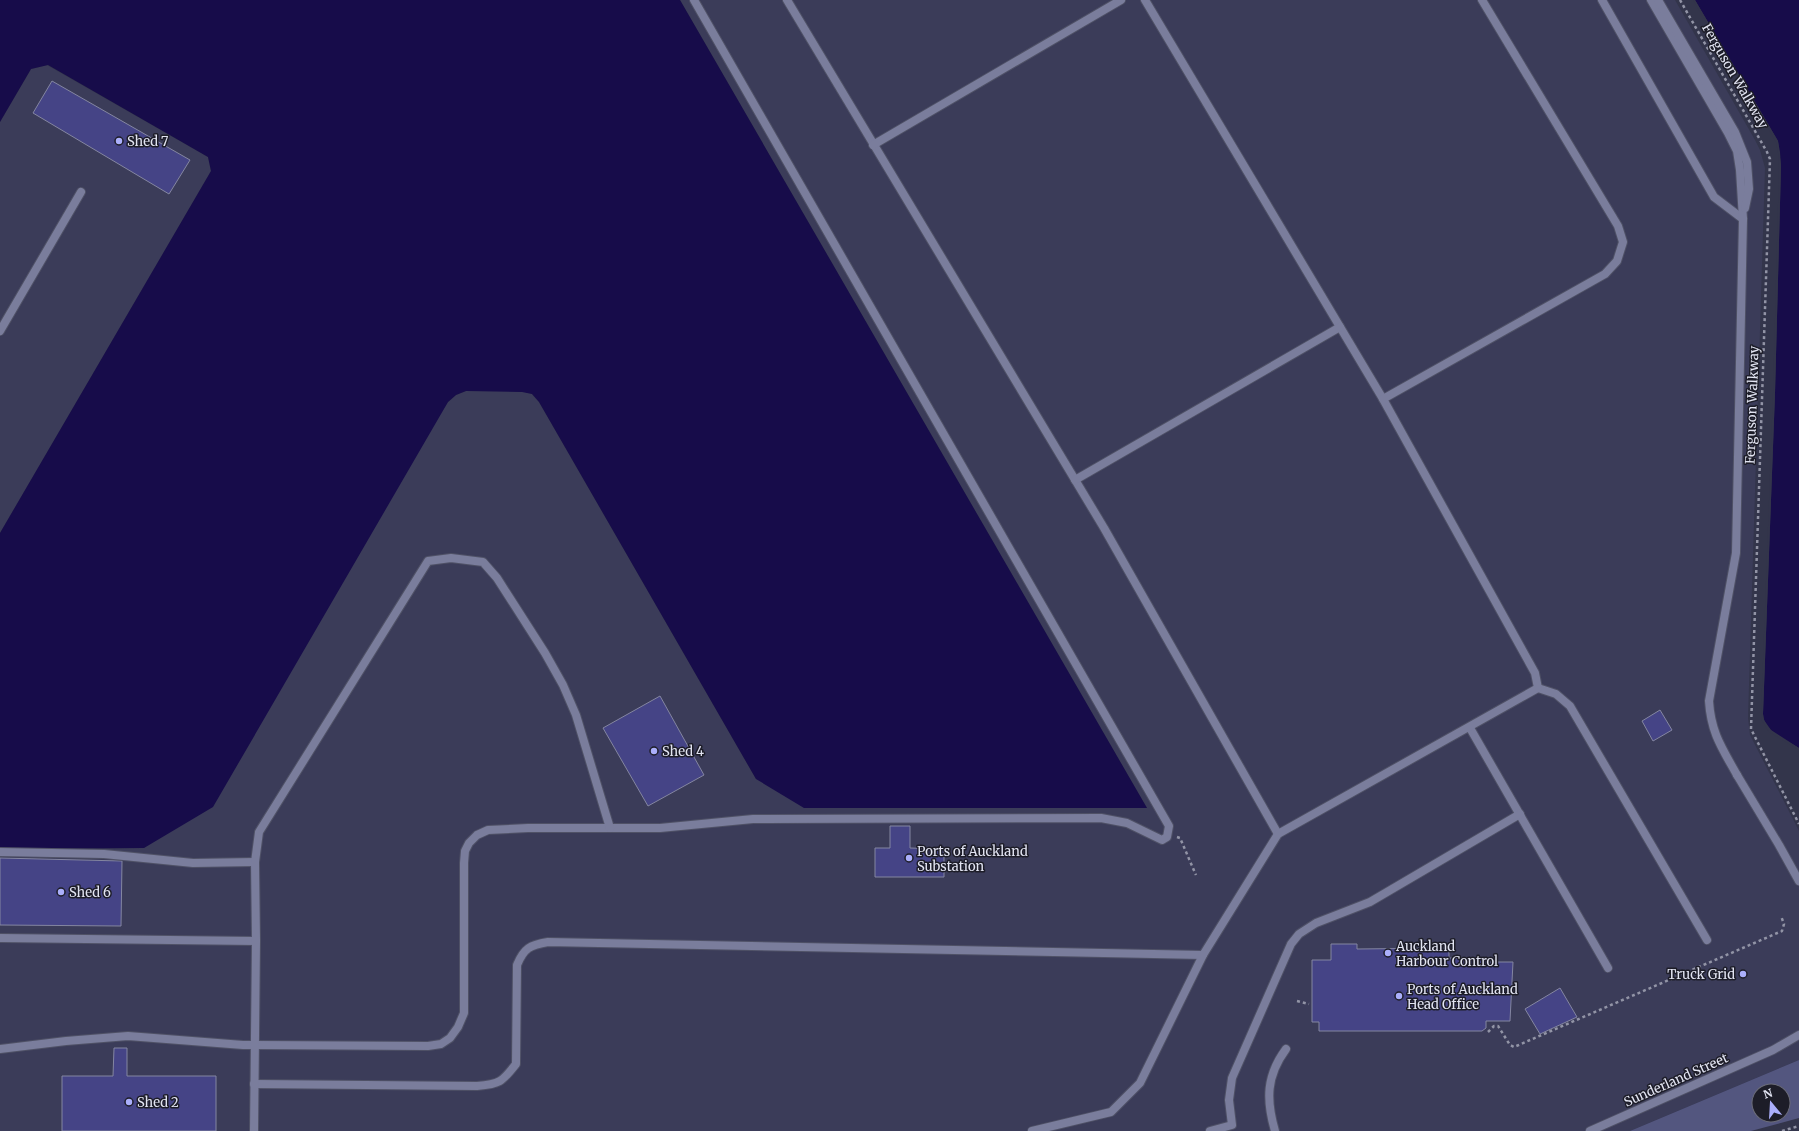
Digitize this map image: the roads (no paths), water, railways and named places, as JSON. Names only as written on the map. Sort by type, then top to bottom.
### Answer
[{"type":"street","points":[[0,1050],[66,1041],[128,1036],[212,1044],[403,1047],[441,1044],[450,1038],[458,1027],[464,1013],[464,863],[466,850],[469,843],[477,835],[488,830],[528,828],[660,828],[753,819],[1101,818],[1127,823],[1162,840],[1169,833],[1169,826],[694,0]]},
{"type":"street","points":[[787,0],[1104,528],[1278,834]]},
{"type":"street","points":[[873,145],[1121,0]]},
{"type":"street","points":[[1145,0],[1384,399],[1535,673],[1538,688]]},
{"type":"street","points":[[1384,399],[1605,274],[1617,261],[1623,242],[1618,226],[1482,0]]},
{"type":"street","points":[[1602,0],[1714,197],[1742,219]]},
{"type":"street","points":[[1651,0],[1728,133],[1737,151],[1740,170],[1742,219],[1736,553],[1709,701],[1710,719],[1715,736],[1799,882]]},
{"type":"street","points":[[1658,0],[1735,132],[1747,162],[1749,188],[1742,219]]},
{"type":"street","points":[[0,331],[82,192]]},
{"type":"street","points":[[1075,480],[1340,327]]},
{"type":"street","points":[[254,1131],[256,941],[255,862],[259,832],[428,561],[451,558],[483,562],[497,578],[545,653],[563,685],[576,715],[610,828]]},
{"type":"street","points":[[1032,1131],[1110,1112],[1140,1083],[1203,955],[1278,834],[1470,728],[1538,688],[1556,694],[1570,706],[1707,940]]},
{"type":"street","points":[[1470,728],[1608,968]]},
{"type":"street","points":[[1210,1131],[1232,1125],[1228,1100],[1232,1078],[1291,944],[1299,934],[1316,923],[1370,902],[1520,814]]},
{"type":"street","points":[[0,852],[104,854],[193,863],[255,862]]},
{"type":"street","points":[[0,938],[256,941]]},
{"type":"street","points":[[254,1084],[469,1086],[495,1084],[506,1077],[516,1064],[517,965],[522,954],[532,944],[548,942],[1203,955]]},
{"type":"street","name":"Sunderland Street","points":[[1590,1131],[1773,1050],[1799,1035]]},
{"type":"street","name":"Sunderland Street","points":[[1773,1050],[1799,1042]]},
{"type":"street","points":[[1275,1131],[1269,1103],[1269,1086],[1274,1068],[1286,1049]]},
{"type":"place","name":"Shed 7","points":[[119,141]]},
{"type":"place","name":"Shed 4","points":[[654,751]]},
{"type":"place","name":"Ports of Auckland Substation","points":[[909,858]]},
{"type":"place","name":"Shed 6","points":[[61,892]]},
{"type":"place","name":"Auckland Harbour Control","points":[[1388,953]]},
{"type":"place","name":"Truck Grid","points":[[1743,974]]},
{"type":"place","name":"Ports of Auckland Head Office","points":[[1399,996]]},
{"type":"place","name":"Shed 2","points":[[129,1102]]}]
